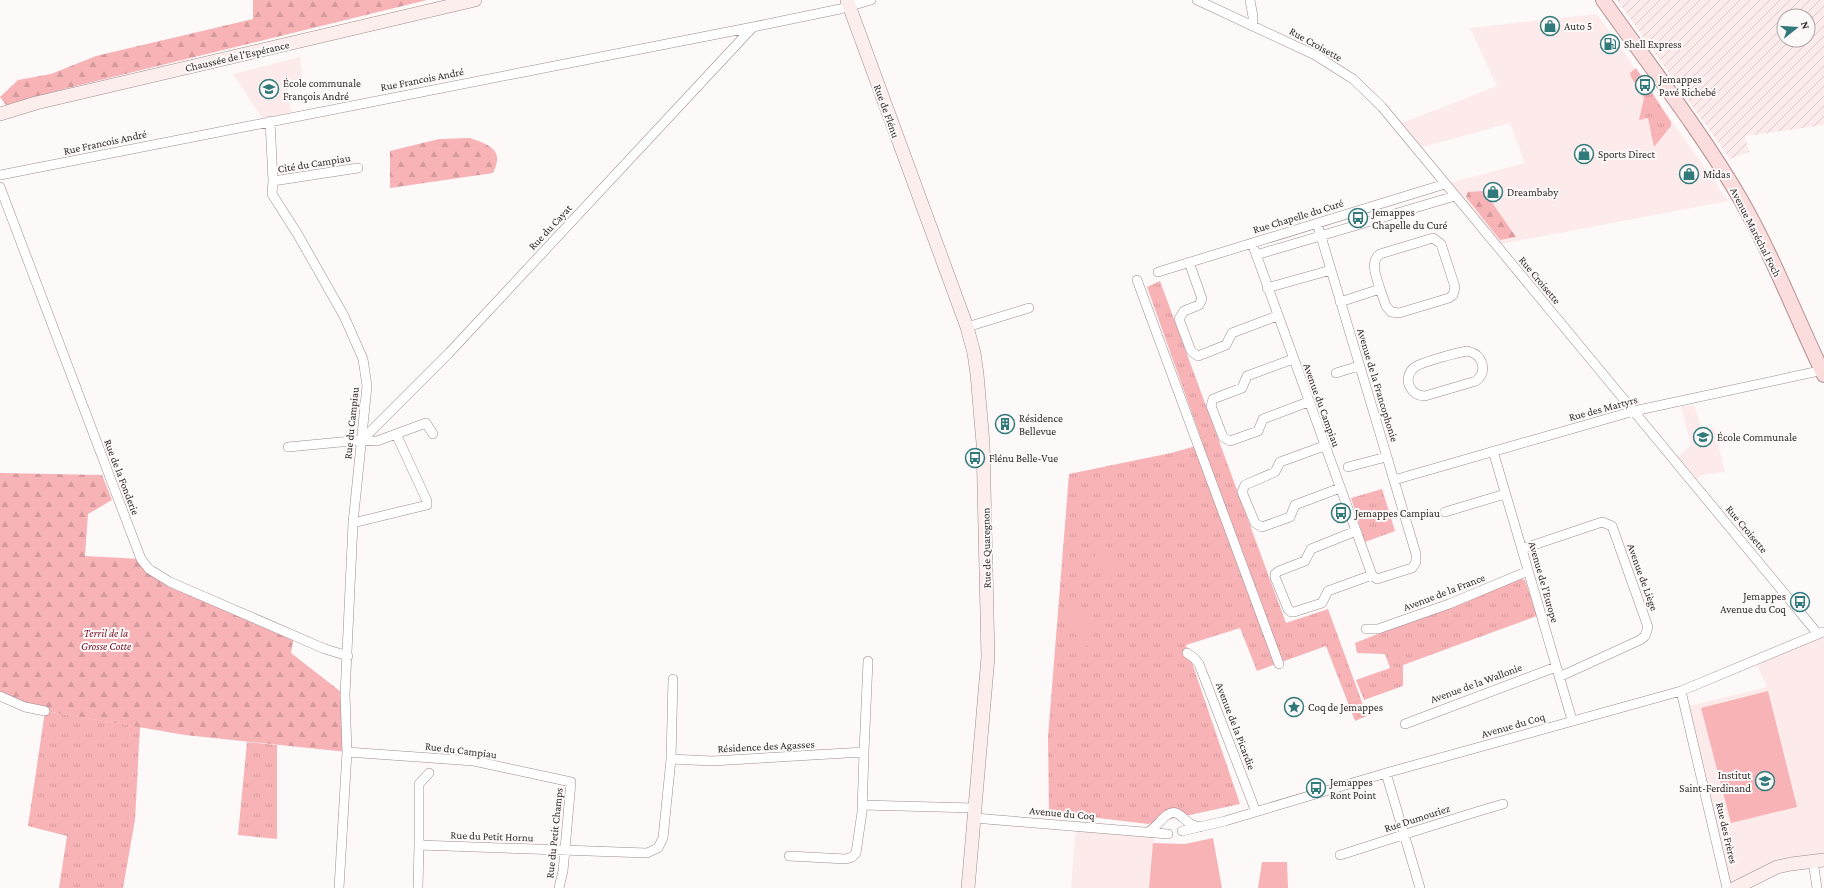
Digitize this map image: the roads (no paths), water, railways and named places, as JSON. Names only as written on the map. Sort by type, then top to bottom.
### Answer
[{"type":"main road","name":"Avenue Maréchal Foch","points":[[1603,0],[1718,163],[1740,199],[1823,372]]},
{"type":"street","name":"Chaussée de l'Espérance","points":[[0,114],[36,103],[475,0]]},
{"type":"street","name":"Rue Francois André","points":[[0,175],[270,120],[753,27],[848,3],[871,0]]},
{"type":"street","name":"Rue Croisette","points":[[1197,0],[1315,55],[1353,79],[1382,107],[1634,411],[1821,633]]},
{"type":"street","points":[[1250,0],[1253,26]]},
{"type":"street","name":"Rue de Flénu","points":[[848,3],[926,216]]},
{"type":"street","name":"Rue du Cayat","points":[[362,440],[449,353],[753,27]]},
{"type":"street","name":"Rue du Campiau","points":[[270,120],[273,181],[272,194],[298,235],[344,316],[363,359],[367,386],[353,523],[345,695],[347,752],[339,888]]},
{"type":"street","name":"Cité du Campiau","points":[[273,181],[358,168]]},
{"type":"street","name":"Rue Chapelle du Curé","points":[[1158,272],[1445,184]]},
{"type":"street","name":"Rue de la Fonderie","points":[[0,187],[141,559],[149,569],[170,582],[325,649],[348,656]]},
{"type":"street","points":[[1256,256],[1455,196]]},
{"type":"street","name":"Rue de Quaregnon","points":[[926,216],[967,327],[974,353],[980,408],[988,657],[968,888]]},
{"type":"street","name":"Avenue de la Francophonie","points":[[1317,223],[1416,554],[1416,562],[1412,568],[1378,579],[1372,575]]},
{"type":"street","points":[[1433,238],[1442,244],[1455,288],[1453,295],[1448,298],[1399,313],[1391,312],[1386,306],[1380,289],[1374,263],[1380,254],[1433,238]]},
{"type":"street","name":"Avenue du Campiau","points":[[1252,243],[1308,402],[1372,575]]},
{"type":"street","points":[[1189,262],[1202,299],[1198,305],[1184,311],[1179,319],[1191,351],[1198,356],[1226,345],[1232,333],[1277,316]]},
{"type":"street","points":[[1267,288],[1331,270]]},
{"type":"street","points":[[1137,280],[1279,664]]},
{"type":"street","points":[[1340,302],[1380,289]]},
{"type":"street","points":[[967,327],[1029,308]]},
{"type":"street","points":[[1464,352],[1474,353],[1479,357],[1483,368],[1478,379],[1434,394],[1422,396],[1413,392],[1408,384],[1409,375],[1412,369],[1419,365],[1464,352]]},
{"type":"street","points":[[1293,359],[1247,376],[1242,388],[1212,399],[1211,406],[1223,437],[1230,441],[1258,431],[1263,419],[1308,402]]},
{"type":"street","points":[[1336,373],[1359,366]]},
{"type":"street","name":"Rue des Martyrs","points":[[1394,480],[1634,411],[1823,372]]},
{"type":"street","points":[[288,447],[377,440],[426,423],[433,434]]},
{"type":"street","points":[[353,523],[426,505],[427,501],[396,434]]},
{"type":"street","points":[[1324,446],[1280,462],[1275,472],[1245,485],[1242,492],[1254,523],[1262,527],[1290,517],[1295,505],[1340,488]]},
{"type":"street","name":"Avenue de l'Europe","points":[[1493,451],[1572,720]]},
{"type":"street","points":[[1348,467],[1386,456]]},
{"type":"street","points":[[1445,512],[1505,494]]},
{"type":"street","name":"Avenue de Liège","points":[[1522,549],[1602,522],[1612,526],[1648,628],[1645,636],[1640,640],[1560,677]]},
{"type":"street","points":[[1356,532],[1311,550],[1305,561],[1279,571],[1275,574],[1275,577],[1288,609],[1291,612],[1294,612],[1322,603],[1328,591],[1372,575]]},
{"type":"street","name":"Avenue de la France","points":[[1366,629],[1378,629],[1449,604],[1528,570]]},
{"type":"street","name":"Avenue du Coq","points":[[1182,831],[1203,827],[1572,720],[1681,691],[1821,633]]},
{"type":"street","name":"Avenue de la Picardie","points":[[1188,653],[1199,664],[1256,812]]},
{"type":"street","points":[[789,856],[846,859],[852,857],[856,852],[862,805],[868,661]]},
{"type":"street","name":"Avenue de la Wallonie","points":[[1405,724],[1556,667]]},
{"type":"street","points":[[564,850],[647,853],[658,848],[663,838],[671,759],[673,679]]},
{"type":"street","name":"Rue des Frères","points":[[1681,691],[1727,888]]},
{"type":"street","points":[[0,696],[25,706],[45,711]]},
{"type":"street","name":"Rue du Campiau","points":[[347,752],[474,761],[571,782]]},
{"type":"street","name":"Résidence des Agasses","points":[[671,759],[712,761],[864,752]]},
{"type":"street","points":[[418,888],[420,784],[429,773]]},
{"type":"street","points":[[1386,773],[1420,888]]},
{"type":"street","name":"Rue du Petit Champs","points":[[559,888],[563,871],[571,782]]},
{"type":"street","name":"Rue Dumouriez","points":[[1340,855],[1404,835],[1418,829],[1503,804]]},
{"type":"street","points":[[862,805],[974,813]]},
{"type":"street","name":"Avenue du Coq","points":[[974,813],[1168,834]]},
{"type":"street","points":[[1148,832],[1170,813],[1178,813],[1193,825],[1203,827]]},
{"type":"street","points":[[1163,820],[1164,830],[1168,834],[1176,835],[1182,831],[1185,824],[1183,817]]},
{"type":"street","name":"Rue du Petit Hornu","points":[[419,845],[564,850]]},
{"type":"street","points":[[1735,888],[1777,867],[1818,861],[1817,888]]},
{"type":"place","name":"Auto 5","points":[[1550,26]]},
{"type":"place","name":"Shell Express","points":[[1610,44]]},
{"type":"place","name":"Jemappes Pavé Richebé","points":[[1645,85]]},
{"type":"place","name":"École communale François André","points":[[269,89]]},
{"type":"place","name":"Sports Direct","points":[[1584,154]]},
{"type":"place","name":"Midas","points":[[1689,174]]},
{"type":"place","name":"Dreambaby","points":[[1493,192]]},
{"type":"place","name":"Jemappes Chapelle du Curé","points":[[1358,218]]},
{"type":"place","name":"Résidence Bellevue","points":[[1005,424]]},
{"type":"place","name":"École Communale","points":[[1703,437]]},
{"type":"place","name":"Flénu Belle-Vue","points":[[975,458]]},
{"type":"place","name":"Jemappes Campiau","points":[[1341,513]]},
{"type":"place","name":"Jemappes Avenue du Coq","points":[[1800,602]]},
{"type":"place","name":"Coq de Jemappes","points":[[1294,707]]},
{"type":"place","name":"Institut Saint-Ferdinand","points":[[1765,781]]},
{"type":"place","name":"Jemappes Ront Point","points":[[1316,788]]},
{"type":"park label","name":"Terril de la Grosse Cotte","points":[[106,639]]}]
